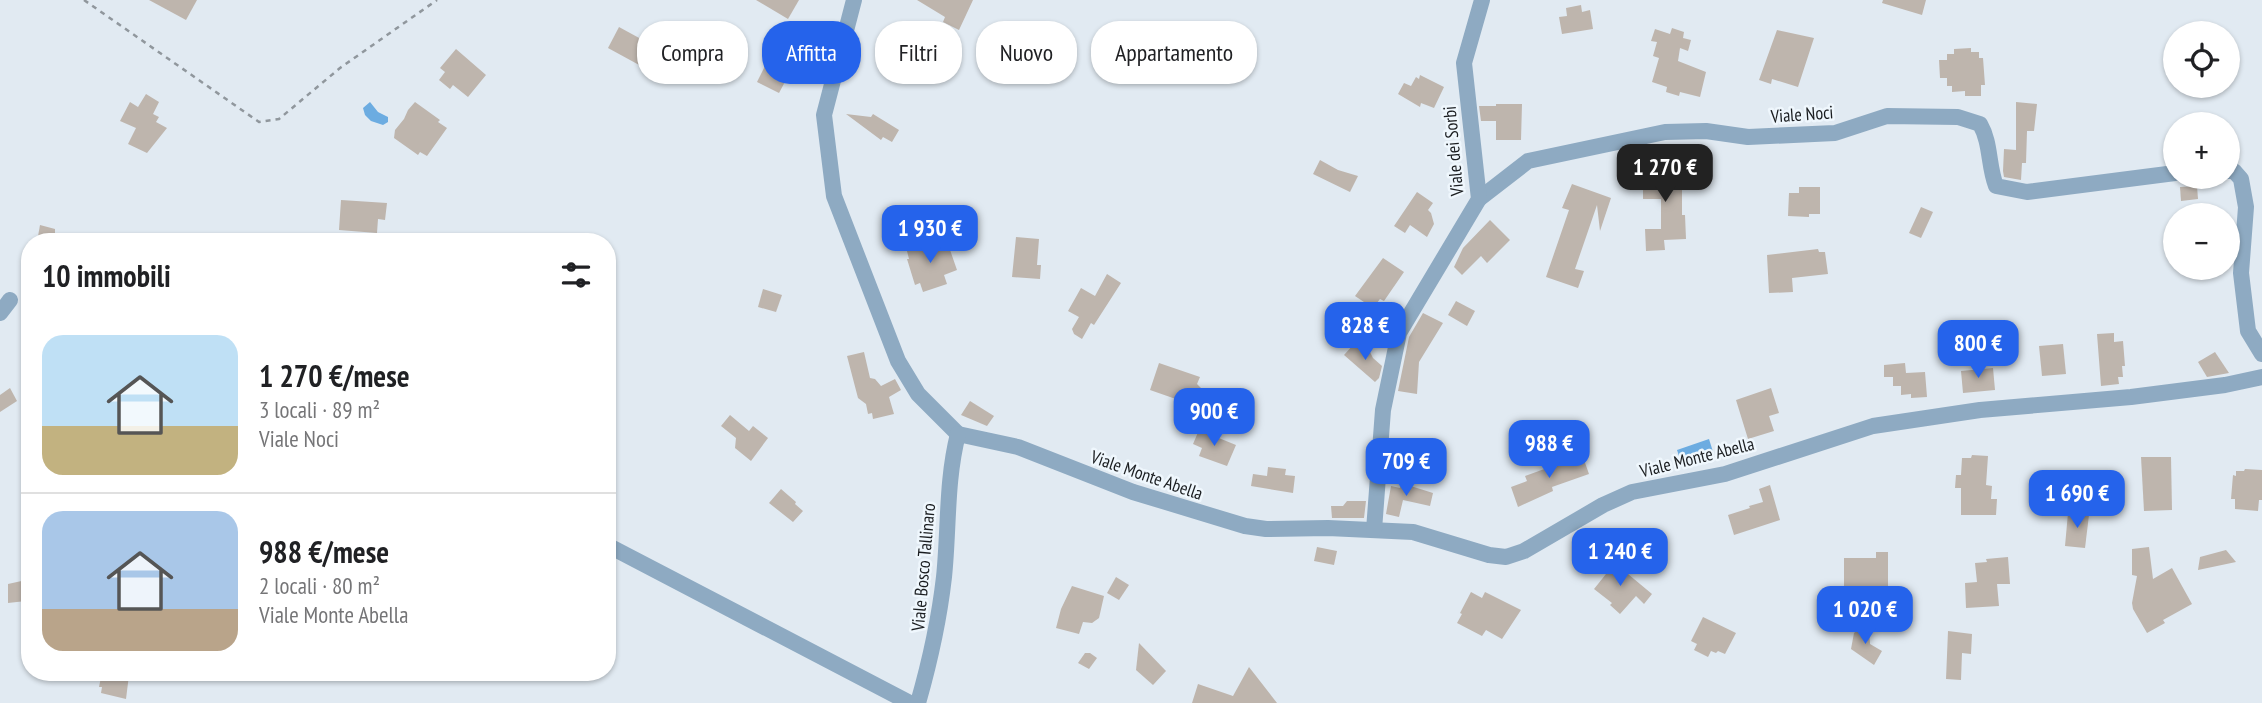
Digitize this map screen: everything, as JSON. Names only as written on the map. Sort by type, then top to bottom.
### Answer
[{"type":"street","points":[[854,0],[824,115],[834,196],[898,361],[918,394],[958,434]]},
{"type":"street","name":"Viale dei Sorbi","points":[[1374,530],[1383,410],[1399,333],[1479,199],[1464,62],[1482,0]]},
{"type":"street","name":"Viale Noci","points":[[1479,199],[1528,161],[1665,132],[1706,131],[1748,137],[1835,133],[1887,116],[1958,117],[1980,124],[1987,136],[1990,172],[1996,186],[2027,192],[2163,175]]},
{"type":"street","points":[[2240,178],[2246,207],[2242,273],[2248,331],[2262,354]]},
{"type":"street","name":"Viale Monte Abella","points":[[958,434],[1018,447],[1133,492],[1245,526],[1276,530],[1328,528],[1413,532],[1489,555],[1506,557],[1524,551],[1632,492],[1726,474],[1873,426],[1980,410],[2131,397],[2225,385],[2262,377]]},
{"type":"street","name":"Viale Bosco Tallinaro","points":[[918,703],[935,642],[944,576],[951,464],[958,434]]},
{"type":"street","points":[[616,550],[910,703]]},
{"type":"path","points":[[84,0],[259,121],[279,120],[340,68],[436,0]]},
{"type":"water","points":[[370,102],[378,112],[388,117],[388,122],[383,125],[371,121],[365,115],[363,108]]},
{"type":"water","points":[[1709,439],[1714,455],[1682,465],[1677,450]]},
{"type":"building","points":[[149,0],[197,0],[186,20]]},
{"type":"building","points":[[756,0],[799,0],[788,19]]},
{"type":"building","points":[[917,0],[973,0],[962,24],[962,21],[943,21],[945,17]]},
{"type":"building","points":[[1883,0],[1926,0],[1922,15],[1882,3]]},
{"type":"building","points":[[1581,5],[1582,12],[1590,10],[1593,29],[1562,34],[1559,17],[1567,16],[1566,8]]},
{"type":"building","points":[[619,27],[637,37],[637,64],[608,48]]},
{"type":"building","points":[[1672,28],[1684,32],[1683,38],[1691,40],[1688,51],[1680,48],[1678,61],[1706,72],[1700,97],[1666,92],[1667,87],[1652,82],[1659,58],[1653,56],[1657,42],[1651,41],[1655,29],[1670,34]]},
{"type":"building","points":[[1777,30],[1814,38],[1798,87],[1772,79],[1771,84],[1759,80]]},
{"type":"building","points":[[1971,48],[1971,52],[1979,52],[1979,58],[1983,58],[1985,85],[1981,85],[1981,96],[1965,96],[1965,91],[1952,92],[1952,86],[1947,86],[1947,78],[1940,78],[1939,60],[1947,60],[1947,54],[1954,54],[1954,49]]},
{"type":"building","points":[[456,49],[486,75],[468,97],[453,85],[450,89],[439,80],[445,72],[440,68]]},
{"type":"building","points":[[762,72],[762,84],[784,84],[779,93],[757,82]]},
{"type":"building","points":[[1420,75],[1444,87],[1434,108],[1421,103],[1420,107],[1398,94],[1404,83],[1411,86]]},
{"type":"building","points":[[146,94],[159,102],[153,114],[159,117],[156,122],[167,128],[147,153],[128,144],[136,128],[120,121],[130,102],[138,107]]},
{"type":"building","points":[[415,102],[447,128],[427,156],[420,152],[418,155],[394,138],[395,130]]},
{"type":"building","points":[[2016,102],[2037,104],[2034,131],[2027,131],[2026,163],[2022,163],[2021,180],[2004,177],[2003,171],[2004,149],[2016,150]]},
{"type":"building","points":[[1522,104],[1521,140],[1496,140],[1496,121],[1481,121],[1479,106]]},
{"type":"building","points":[[846,114],[871,117],[873,114],[899,130],[892,142],[883,137],[881,140]]},
{"type":"building","points":[[1320,160],[1338,170],[1358,176],[1350,192],[1313,174]]},
{"type":"building","points":[[1643,165],[1682,165],[1682,215],[1685,215],[1686,239],[1664,240],[1665,250],[1646,251],[1645,229],[1661,229],[1661,199],[1643,199]]},
{"type":"building","points":[[1572,184],[1611,198],[1600,231],[1597,205],[1575,269],[1584,271],[1578,288],[1546,277],[1569,210],[1562,208]]},
{"type":"building","points":[[1799,187],[1820,187],[1820,214],[1809,214],[1809,217],[1788,216],[1789,193],[1799,193]]},
{"type":"building","points":[[2180,189],[2197,189],[2198,199],[2181,201]]},
{"type":"building","points":[[1417,192],[1433,203],[1428,210],[1434,224],[1427,237],[1410,225],[1405,233],[1394,226]]},
{"type":"building","points":[[341,200],[387,203],[385,220],[378,219],[377,233],[339,230]]},
{"type":"building","points":[[1921,207],[1933,212],[1921,238],[1909,233]]},
{"type":"building","points":[[1490,220],[1510,240],[1487,263],[1481,256],[1462,275],[1454,267],[1463,248]]},
{"type":"building","points":[[40,225],[55,229],[55,233],[39,233]]},
{"type":"building","points":[[1016,237],[1039,239],[1037,265],[1041,265],[1040,279],[1012,277]]},
{"type":"building","points":[[931,239],[934,249],[949,247],[957,270],[944,275],[947,284],[923,292],[920,283],[915,285],[906,247]]},
{"type":"building","points":[[1818,249],[1819,252],[1825,252],[1828,274],[1792,278],[1793,292],[1769,293],[1767,255]]},
{"type":"building","points":[[1383,258],[1404,272],[1384,301],[1380,299],[1373,308],[1355,296]]},
{"type":"building","points":[[1107,274],[1121,283],[1082,339],[1074,334],[1072,329],[1079,317],[1068,311],[1081,288],[1095,296]]},
{"type":"building","points":[[763,289],[782,295],[776,312],[758,307]]},
{"type":"building","points":[[1456,301],[1475,311],[1467,326],[1448,315]]},
{"type":"building","points":[[1423,313],[1443,323],[1419,362],[1417,394],[1398,391],[1409,337]]},
{"type":"building","points":[[2114,333],[2114,342],[2123,341],[2123,377],[2118,377],[2119,384],[2101,386],[2097,334]]},
{"type":"building","points":[[1354,344],[1368,348],[1373,358],[1382,366],[1375,382],[1344,355]]},
{"type":"building","points":[[2063,344],[2066,374],[2042,376],[2039,346]]},
{"type":"building","points":[[864,352],[870,378],[875,379],[881,386],[895,379],[901,390],[889,397],[894,414],[873,419],[872,413],[868,414],[866,404],[858,398],[847,356]]},
{"type":"building","points":[[2215,352],[2229,373],[2207,377],[2198,362]]},
{"type":"building","points":[[1159,363],[1200,377],[1197,384],[1202,389],[1193,405],[1150,390]]},
{"type":"building","points":[[1905,363],[1906,373],[1925,372],[1927,397],[1911,398],[1911,394],[1901,395],[1901,386],[1893,386],[1893,377],[1884,377],[1884,365]]},
{"type":"building","points":[[1993,368],[1995,390],[1963,393],[1961,371]]},
{"type":"building","points":[[10,388],[17,401],[0,412],[0,395]]},
{"type":"building","points":[[1771,388],[1779,413],[1769,416],[1774,431],[1748,439],[1736,400]]},
{"type":"building","points":[[970,401],[994,416],[987,426],[961,415]]},
{"type":"building","points":[[730,415],[749,431],[753,426],[768,438],[751,461],[735,448],[736,438],[721,426]]},
{"type":"building","points":[[1199,430],[1236,445],[1227,466],[1199,456],[1202,448],[1193,444]]},
{"type":"building","points":[[1972,455],[1988,456],[1986,485],[1992,486],[1991,499],[1997,499],[1996,515],[1961,515],[1961,488],[1955,488],[1956,475],[1961,475],[1962,458],[1971,458]]},
{"type":"building","points":[[1583,457],[1589,474],[1552,487],[1553,491],[1518,507],[1511,487],[1527,481],[1525,476],[1550,467],[1549,463],[1563,458],[1565,463]]},
{"type":"building","points":[[2141,457],[2171,457],[2172,510],[2144,511]]},
{"type":"building","points":[[1268,467],[1286,469],[1285,475],[1295,476],[1293,493],[1251,486],[1253,474],[1267,476]]},
{"type":"building","points":[[2262,470],[2262,500],[2259,500],[2258,511],[2235,509],[2235,499],[2231,499],[2233,475],[2236,476],[2236,471]]},
{"type":"building","points":[[1401,483],[1433,493],[1430,506],[1403,500],[1399,517],[1386,514],[1391,486],[1400,488]]},
{"type":"building","points":[[1770,485],[1780,520],[1734,535],[1728,515],[1763,502],[1759,489]]},
{"type":"building","points":[[781,489],[803,511],[793,522],[769,503]]},
{"type":"building","points":[[1347,501],[1366,501],[1364,518],[1332,518],[1331,506],[1343,506]]},
{"type":"building","points":[[2068,513],[2089,515],[2085,548],[2065,546]]},
{"type":"building","points":[[1317,547],[1337,551],[1334,565],[1314,561]]},
{"type":"building","points":[[2149,547],[2153,579],[2172,568],[2192,604],[2163,620],[2165,623],[2147,633],[2133,609],[2137,576],[2132,575],[2132,549]]},
{"type":"building","points":[[2226,550],[2236,562],[2198,570],[2200,557]]},
{"type":"building","points":[[1876,552],[1888,552],[1888,596],[1871,596],[1871,608],[1854,608],[1854,596],[1844,596],[1844,558],[1876,558]]},
{"type":"building","points":[[2008,557],[2010,584],[1997,584],[1999,606],[1966,608],[1965,583],[1977,582],[1975,563]]},
{"type":"building","points":[[1610,559],[1652,594],[1644,604],[1636,596],[1620,614],[1610,605],[1612,603],[1594,589],[1606,574],[1601,570]]},
{"type":"building","points":[[1116,577],[1129,585],[1119,600],[1107,593]]},
{"type":"building","points":[[21,581],[21,602],[8,603],[8,584]]},
{"type":"building","points":[[1072,586],[1104,596],[1099,618],[1092,623],[1083,622],[1079,634],[1056,628]]},
{"type":"building","points":[[1471,592],[1482,598],[1485,592],[1521,610],[1502,639],[1486,630],[1482,636],[1457,623]]},
{"type":"building","points":[[1703,617],[1736,633],[1725,654],[1711,651],[1708,657],[1694,650],[1697,644],[1691,641]]},
{"type":"building","points":[[1864,625],[1869,630],[1870,644],[1882,651],[1874,665],[1851,649],[1854,633]]},
{"type":"building","points":[[1948,631],[1972,634],[1971,654],[1962,653],[1961,680],[1946,679]]},
{"type":"building","points":[[1139,643],[1166,671],[1153,685],[1136,670]]},
{"type":"building","points":[[1085,653],[1097,658],[1089,669],[1078,663]]},
{"type":"building","points":[[1249,667],[1277,703],[1192,703],[1198,684],[1233,696]]},
{"type":"building","points":[[100,681],[128,681],[126,699],[101,693],[102,687],[99,687]]}]
